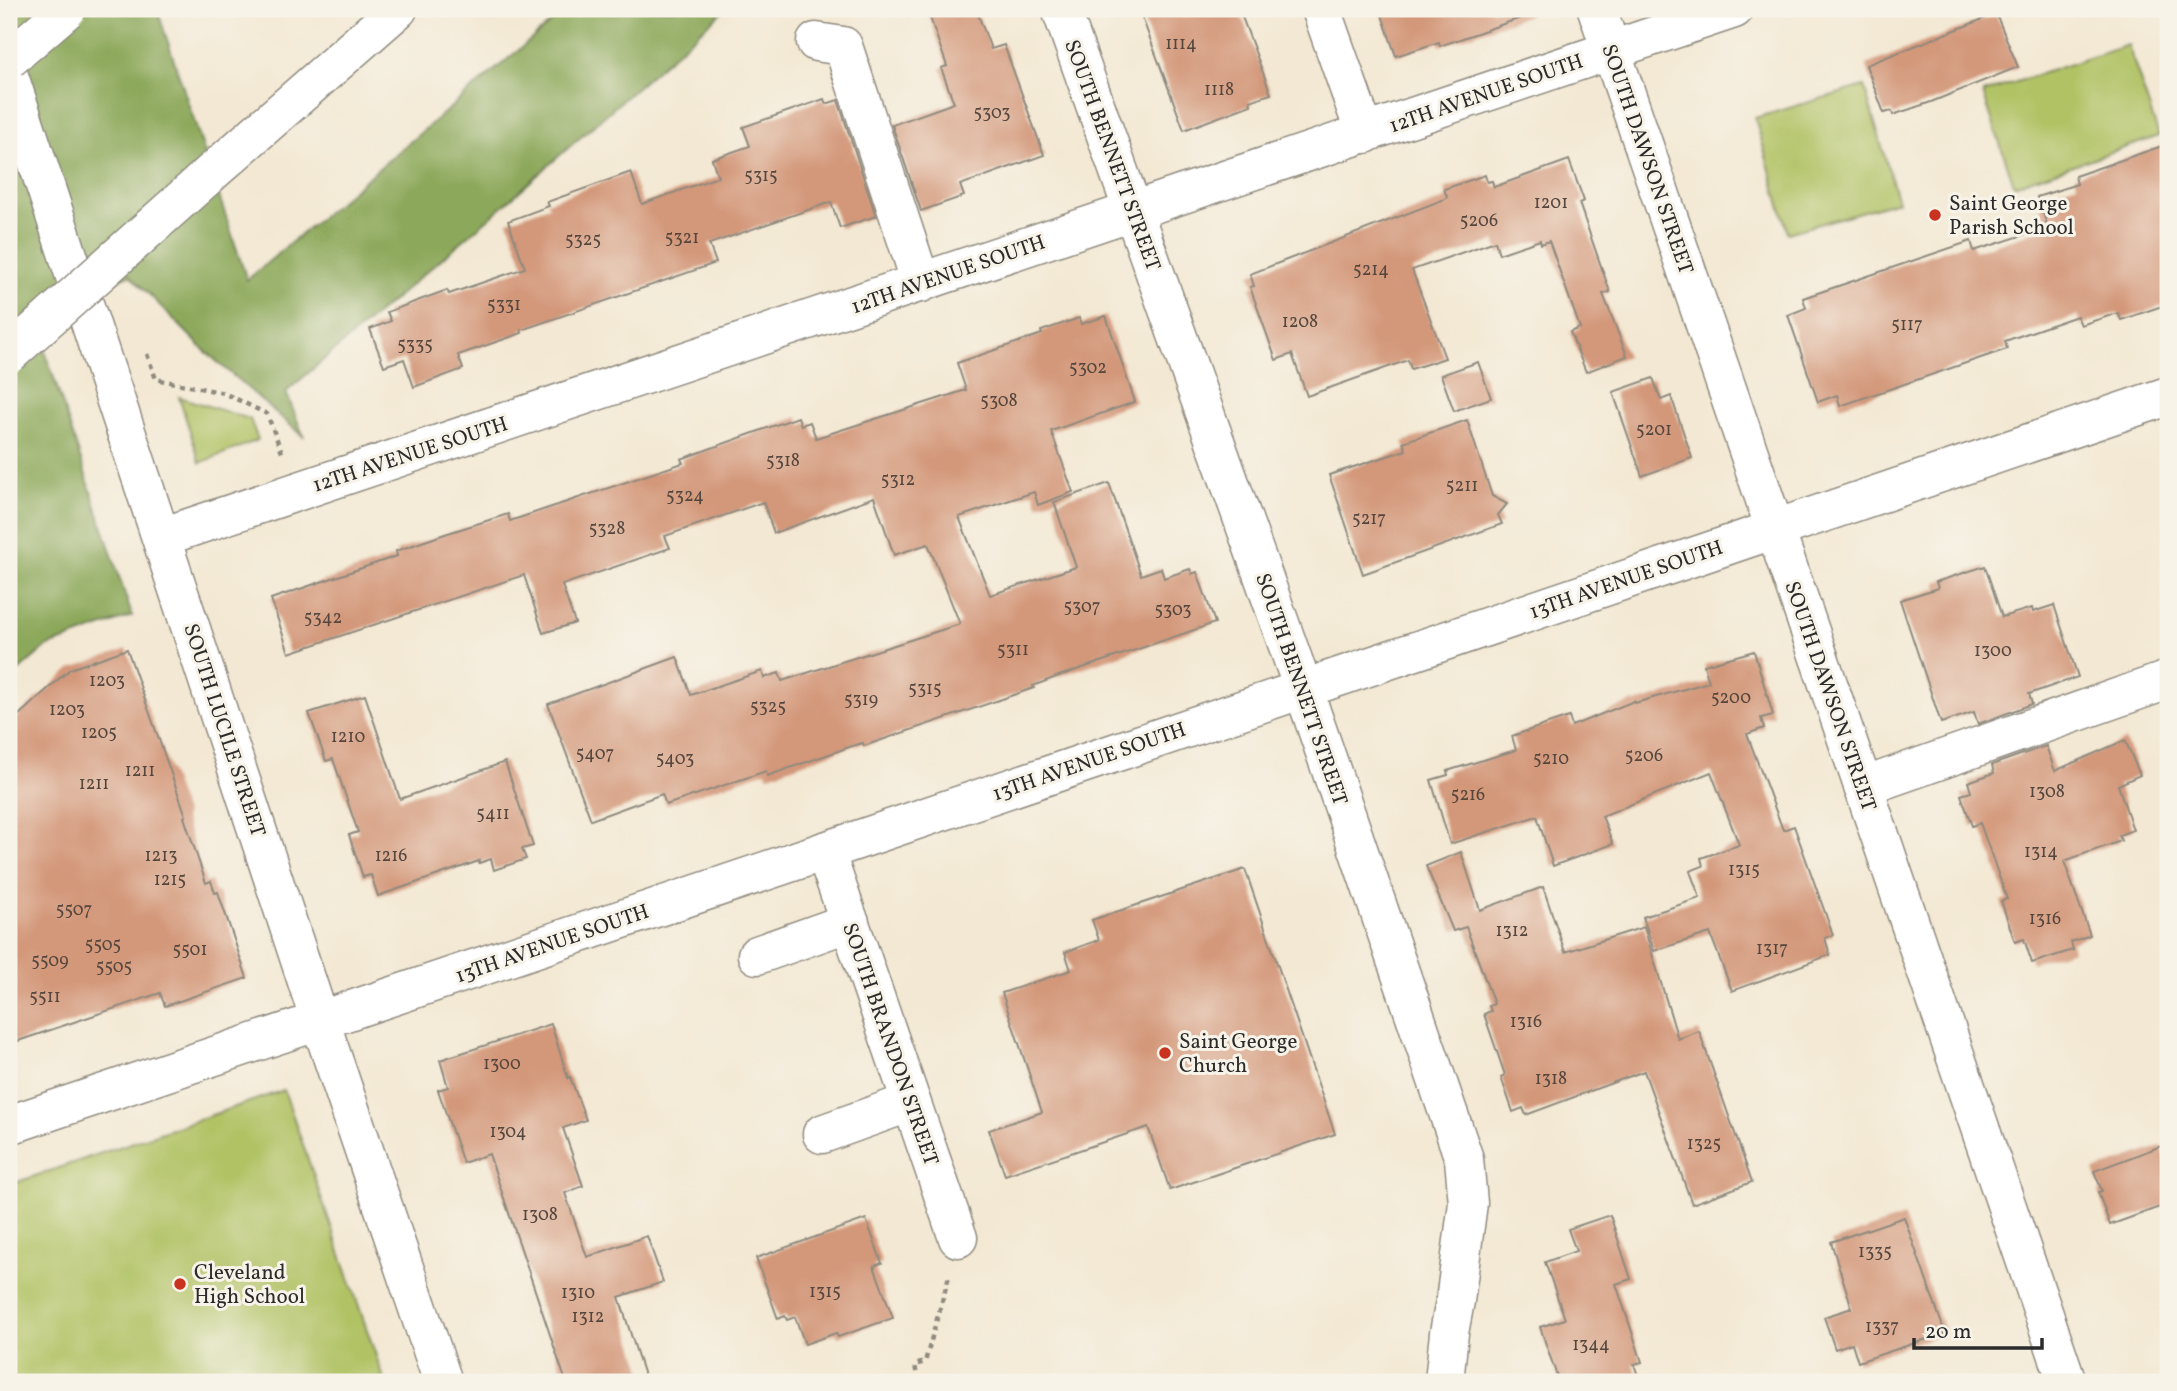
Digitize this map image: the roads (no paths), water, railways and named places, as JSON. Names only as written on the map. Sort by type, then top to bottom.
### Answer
[{"type":"main road","points":[[9,59],[67,9]]},
{"type":"main road","points":[[9,354],[398,9]]},
{"type":"main road","name":"SOUTH BENNETT STREET","points":[[1061,9],[1303,688],[1464,1159],[1468,1203],[1448,1333],[1444,1382]]},
{"type":"main road","points":[[1321,9],[1365,134]]},
{"type":"main road","name":"SOUTH DAWSON STREET","points":[[1597,9],[2067,1382]]},
{"type":"main road","name":"12TH AVENUE SOUTH","points":[[162,537],[1734,9]]},
{"type":"main road","points":[[816,42],[843,46],[922,283]]},
{"type":"main road","name":"SOUTH LUCILE STREET","points":[[9,76],[320,1021],[443,1382]]},
{"type":"main road","name":"13TH AVENUE SOUTH","points":[[9,1125],[2168,396]]},
{"type":"main road","points":[[1863,787],[2168,680]]},
{"type":"main road","name":"SOUTH BRANDON STREET","points":[[825,851],[958,1238]]},
{"type":"main road","points":[[757,955],[850,922]]},
{"type":"main road","points":[[822,1134],[911,1102]]},
{"type":"place","name":"Saint George Parish School","points":[[1935,215]]},
{"type":"place","name":"Saint George Church","points":[[1165,1053]]},
{"type":"place","name":"Cleveland High School","points":[[180,1284]]}]
